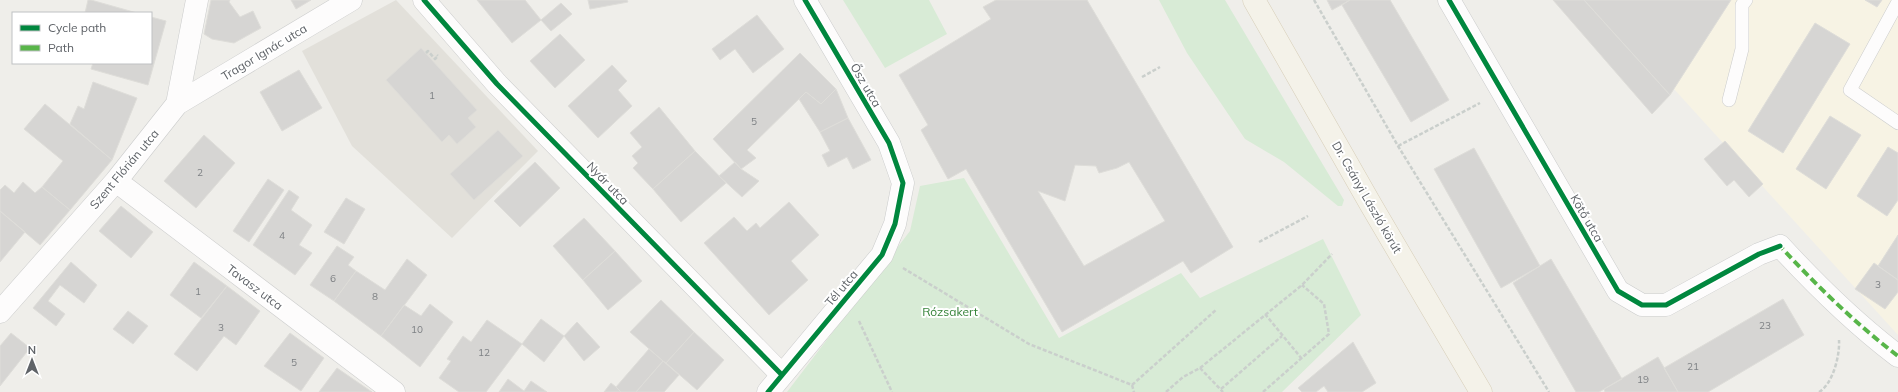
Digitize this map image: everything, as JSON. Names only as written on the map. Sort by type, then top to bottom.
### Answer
[{"type":"main road","name":"Dr. Csányi László körút","points":[[1254,0],[1371,205],[1481,392]]},
{"type":"street","name":"Szent Flórián utca","points":[[0,312],[116,181],[177,104],[197,0]]},
{"type":"street","name":"Tragor Ignác utca","points":[[177,104],[351,0]]},
{"type":"street","name":"Nyár utca","points":[[424,0],[497,84],[782,375]]},
{"type":"street","name":"Ősz utca","points":[[805,0],[889,143],[903,183]]},
{"type":"street","name":"Kötő utca","points":[[1448,0],[1618,291],[1642,305],[1666,305],[1760,254],[1780,246],[1878,340],[1898,356]]},
{"type":"street","name":"Tavasz utca","points":[[116,181],[394,392]]},
{"type":"street","name":"Tél utca","points":[[768,392],[882,255],[895,224],[903,183]]},
{"type":"lane","points":[[1729,100],[1742,49],[1742,6],[1746,0]]},
{"type":"lane","points":[[1898,2],[1850,90],[1898,123]]},
{"type":"path","points":[[1314,0],[1398,146],[1549,392]]},
{"type":"path","points":[[426,53],[428,51],[435,59]]},
{"type":"path","points":[[1142,77],[1160,67]]},
{"type":"path","points":[[1398,146],[1502,92]]},
{"type":"path","points":[[1260,242],[1308,216]]},
{"type":"path","points":[[1166,392],[1183,377],[1200,368],[1302,285],[1332,254]]},
{"type":"path","points":[[882,255],[1029,344],[1132,385]]},
{"type":"path","points":[[1263,392],[1329,334],[1324,304],[1302,285]]},
{"type":"path","points":[[847,297],[892,392]]},
{"type":"path","points":[[1132,385],[1217,309]]},
{"type":"path","points":[[1265,314],[1302,359]]},
{"type":"path","points":[[1221,389],[1282,336]]},
{"type":"path","points":[[1819,392],[1834,373],[1840,348],[1839,337]]},
{"type":"path","points":[[1200,368],[1223,392]]},
{"type":"path","points":[[1132,385],[1134,392]]},
{"type":"shaded area","points":[[396,0],[538,151],[452,238],[352,146],[302,51]]},
{"type":"shaded area","points":[[1593,0],[1898,0],[1898,335]]},
{"type":"green space","points":[[843,0],[929,0],[947,34],[885,68]]},
{"type":"green space","points":[[1159,0],[1225,0],[1344,200],[1342,206],[1338,206],[1284,162],[1245,139],[1187,53]]},
{"type":"green space","name":"Rózsakert","points":[[964,178],[1059,338],[1181,273],[1200,298],[1323,239],[1361,315],[1282,392],[787,392],[910,231],[920,186]]},
{"type":"building","points":[[88,0],[91,0],[133,12],[85,12]]},
{"type":"building","points":[[211,0],[230,0],[229,2],[240,17],[253,11],[261,28],[234,43],[212,39],[204,34]]},
{"type":"building","points":[[291,0],[311,0],[296,9]]},
{"type":"building","points":[[477,0],[525,0],[541,20],[512,43]]},
{"type":"building","points":[[588,0],[627,0],[628,2],[590,9]]},
{"type":"building","points":[[996,0],[1087,0],[1233,247],[1191,273],[1183,261],[1062,332],[966,169],[948,179],[921,130],[928,125],[899,75],[991,19],[983,7]],"holes":[[[1129,162],[1165,221],[1084,266],[1038,191],[1065,201],[1075,165],[1096,166],[1099,173],[1117,168]]]},
{"type":"building","points":[[1327,0],[1350,0],[1332,10]]},
{"type":"building","points":[[1350,0],[1390,0],[1449,100],[1411,122],[1342,5]]},
{"type":"building","points":[[1553,0],[1584,0],[1670,95],[1652,114]]},
{"type":"building","points":[[1584,0],[1731,0],[1670,95]]},
{"type":"building","points":[[1865,0],[1882,0],[1877,7]]},
{"type":"building","points":[[561,3],[572,14],[551,31],[541,20]]},
{"type":"building","points":[[757,15],[784,49],[753,73],[735,49],[720,60],[712,49]]},
{"type":"building","points":[[152,17],[166,21],[148,85],[91,69],[93,64],[152,64]]},
{"type":"building","points":[[1815,23],[1850,44],[1783,153],[1748,131]]},
{"type":"building","points":[[560,34],[585,60],[555,88],[530,61]]},
{"type":"building","points":[[421,48],[477,110],[468,118],[476,127],[457,144],[449,135],[442,142],[386,80]]},
{"type":"building","points":[[800,53],[836,89],[821,104],[806,92],[747,150],[756,158],[741,169],[713,139]]},
{"type":"building","points":[[612,65],[627,81],[618,90],[632,106],[598,138],[568,106]]},
{"type":"building","points":[[299,70],[322,108],[282,131],[260,92]]},
{"type":"building","points":[[93,82],[137,98],[112,160],[70,124],[78,106],[84,109]]},
{"type":"building","points":[[836,89],[848,118],[820,132],[799,99],[806,92],[821,104]]},
{"type":"building","points":[[45,104],[112,160],[70,210],[42,187],[63,161],[24,129]]},
{"type":"building","points":[[659,107],[695,151],[653,189],[633,168],[638,163],[632,156],[642,147],[630,133]]},
{"type":"building","points":[[1830,116],[1861,135],[1826,189],[1796,169]]},
{"type":"building","points":[[848,118],[871,160],[853,169],[847,157],[828,167],[822,155],[830,151],[820,132]]},
{"type":"building","points":[[498,130],[523,156],[474,200],[450,174]]},
{"type":"building","points":[[204,135],[235,163],[196,208],[164,181]]},
{"type":"building","points":[[1725,141],[1763,184],[1749,197],[1734,180],[1727,186],[1704,159]]},
{"type":"building","points":[[1888,147],[1898,153],[1898,200],[1887,216],[1857,196]]},
{"type":"building","points":[[1474,148],[1540,266],[1501,288],[1434,169]]},
{"type":"building","points":[[695,151],[726,183],[681,222],[653,189]]},
{"type":"building","points":[[535,162],[560,188],[520,227],[494,201]]},
{"type":"building","points":[[735,162],[741,169],[759,181],[742,197],[719,176]]},
{"type":"building","points":[[268,179],[284,190],[249,242],[233,231]]},
{"type":"building","points":[[23,182],[35,193],[42,187],[70,210],[40,245],[0,211],[0,190],[5,185],[14,193]]},
{"type":"building","points":[[289,190],[299,197],[291,210],[312,225],[299,245],[312,253],[295,275],[253,245]]},
{"type":"building","points":[[346,198],[365,209],[344,244],[324,232]]},
{"type":"building","points":[[789,202],[819,235],[791,261],[808,280],[769,315],[704,243],[734,217],[747,231],[756,223],[760,228]]},
{"type":"building","points":[[121,206],[153,232],[131,258],[99,231]]},
{"type":"building","points":[[0,211],[25,232],[0,262]]},
{"type":"building","points":[[584,218],[615,251],[583,280],[553,246]]},
{"type":"building","points":[[1898,235],[1898,280],[1878,266]]},
{"type":"building","points":[[337,246],[354,257],[348,265],[356,271],[334,301],[310,285]]},
{"type":"building","points":[[615,251],[642,281],[608,310],[583,280]]},
{"type":"building","points":[[407,259],[427,275],[381,336],[334,301],[356,271],[385,290]]},
{"type":"building","points":[[1551,259],[1622,379],[1599,392],[1576,392],[1513,283]]},
{"type":"building","points":[[71,262],[97,285],[84,303],[60,285],[48,301],[65,314],[56,326],[33,308]]},
{"type":"building","points":[[194,262],[227,286],[201,318],[170,295]]},
{"type":"building","points":[[1874,263],[1898,280],[1898,292],[1885,309],[1855,289]]},
{"type":"building","points":[[227,286],[260,311],[236,345],[224,336],[197,371],[174,354]]},
{"type":"building","points":[[1783,299],[1804,335],[1708,392],[1678,392],[1664,368]]},
{"type":"building","points":[[661,300],[694,332],[666,363],[630,332]]},
{"type":"building","points":[[430,304],[453,322],[420,367],[381,336],[404,305],[421,316]]},
{"type":"building","points":[[128,311],[148,326],[133,344],[113,329]]},
{"type":"building","points":[[541,319],[564,336],[544,362],[522,344]]},
{"type":"building","points":[[487,320],[522,344],[486,392],[459,392],[439,378],[451,361],[447,359],[463,336],[471,342]]},
{"type":"building","points":[[577,322],[600,347],[584,361],[564,336]]},
{"type":"building","points":[[694,332],[724,360],[697,390],[666,363]]},
{"type":"building","points":[[11,333],[30,348],[0,386],[0,346]]},
{"type":"building","points":[[290,333],[324,358],[301,391],[264,366]]},
{"type":"building","points":[[1353,342],[1376,383],[1362,392],[1328,392],[1324,386],[1316,392],[1302,392],[1298,388]]},
{"type":"building","points":[[649,349],[663,361],[636,392],[621,392],[616,387]]},
{"type":"building","points":[[1658,357],[1678,392],[1605,392],[1604,389]]},
{"type":"building","points":[[663,361],[679,375],[664,392],[636,392]]},
{"type":"building","points":[[337,368],[372,392],[319,392]]},
{"type":"building","points":[[508,379],[524,391],[531,381],[547,392],[499,392]]},
{"type":"building","points":[[611,383],[616,387],[621,392],[604,392]]},
{"type":"marked path","points":[[1777,247],[1780,246],[1837,304],[1898,356]]},
{"type":"cycle path","points":[[424,0],[497,84],[782,375]]},
{"type":"cycle path","points":[[768,392],[882,255],[895,224],[903,183],[889,143],[805,0]]},
{"type":"cycle path","points":[[1449,0],[1618,291],[1642,305],[1666,305],[1759,254],[1780,246]]}]
